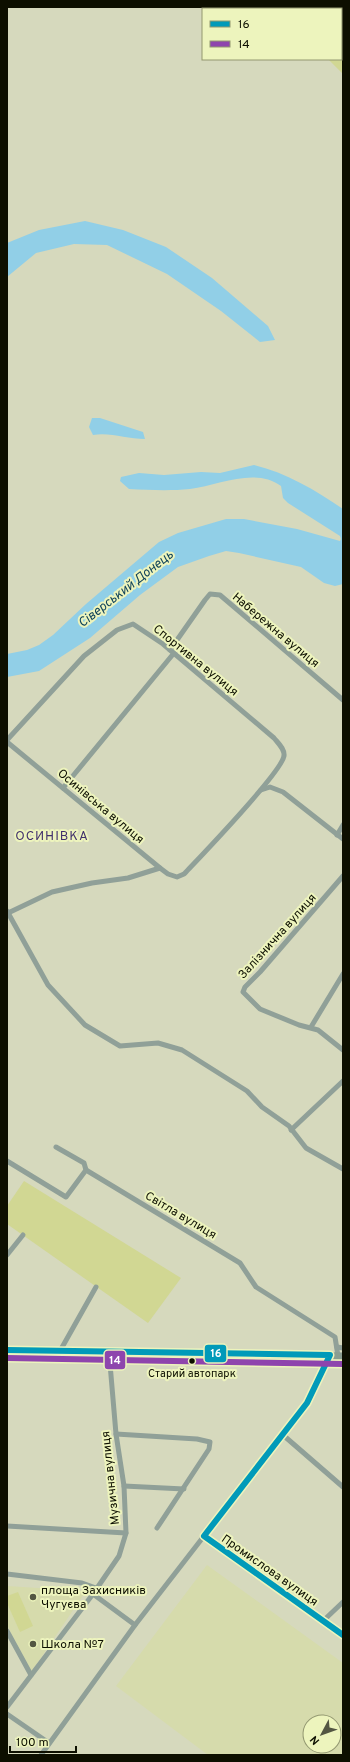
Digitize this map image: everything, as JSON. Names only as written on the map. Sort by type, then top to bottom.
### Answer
[{"type":"street","name":"Набережна вулиця","points":[[63,788],[172,651],[204,600],[210,594],[214,593],[220,595],[343,700]]},
{"type":"street","name":"Спортивна вулиця","points":[[7,741],[84,656],[117,630],[133,624],[172,651],[280,744],[284,756],[275,773],[184,874]]},
{"type":"street","name":"Осинівська вулиця","points":[[7,741],[160,868],[168,874],[177,877],[184,874]]},
{"type":"street","points":[[275,773],[276,788]]},
{"type":"street","points":[[260,790],[270,787],[276,788],[343,839]]},
{"type":"street","points":[[337,835],[343,825]]},
{"type":"street","points":[[160,868],[128,878],[92,883],[52,892],[8,912],[48,985],[85,1025],[120,1046],[158,1042],[182,1050],[247,1091],[262,1108],[291,1130],[306,1148],[343,1169]]},
{"type":"street","name":"Залізнична вулиця","points":[[343,876],[243,990],[246,997],[260,1009],[299,1026],[311,1027],[318,1030],[343,1050]]},
{"type":"street","points":[[311,1027],[343,974]]},
{"type":"street","points":[[291,1130],[343,1081]]},
{"type":"street","name":"Світла вулиця","points":[[56,1146],[84,1163],[86,1170],[240,1262],[256,1287],[335,1337],[337,1347]]},
{"type":"street","points":[[7,1161],[66,1197],[86,1170]]},
{"type":"street","points":[[7,1255],[23,1235]]},
{"type":"street","points":[[60,1351],[96,1288]]},
{"type":"street","points":[[7,1350],[340,1356],[337,1347],[343,1348]]},
{"type":"street","name":"Музична вулиця","points":[[7,1707],[93,1594],[119,1556],[126,1533],[124,1486],[116,1434],[109,1352]]},
{"type":"street","points":[[41,1755],[135,1625],[307,1403],[330,1355]]},
{"type":"street","points":[[116,1434],[197,1439],[210,1442],[210,1448],[157,1528]]},
{"type":"street","points":[[283,1435],[343,1487]]},
{"type":"street","points":[[124,1486],[184,1489]]},
{"type":"street","points":[[7,1526],[126,1533]]},
{"type":"street","name":"Промислова вулиця","points":[[204,1536],[343,1635]]},
{"type":"street","points":[[7,1574],[82,1583],[96,1588]]},
{"type":"street","points":[[93,1594],[135,1625]]},
{"type":"street","points":[[323,1621],[343,1602]]},
{"type":"street","points":[[7,1631],[31,1675]]},
{"type":"street","points":[[7,1714],[49,1743]]},
{"type":"shaded area","points":[[259,7],[343,7],[343,74],[329,60],[342,60],[342,8]]},
{"type":"shaded area","points":[[24,1181],[181,1278],[148,1323],[7,1224],[7,1206]]},
{"type":"shaded area","points":[[207,1565],[343,1663],[343,1755],[208,1755],[116,1686]]},
{"type":"shaded area","name":"Школа №7","points":[[7,1586],[86,1591],[32,1671],[24,1663],[7,1624]]},
{"type":"shaded area","points":[[18,1592],[33,1626],[20,1632],[7,1603],[7,1596]]},
{"type":"water","points":[[85,221],[123,230],[166,247],[212,278],[268,326],[275,340],[260,342],[221,311],[167,274],[107,245],[74,244],[36,253],[7,277],[7,243],[39,230]]},
{"type":"water","points":[[92,418],[100,418],[143,432],[145,439],[106,434],[93,435],[89,427]]},
{"type":"water","name":"Сіверський Донець","points":[[254,465],[289,477],[322,495],[343,509],[343,584],[335,586],[324,583],[301,567],[226,551],[178,567],[140,595],[90,638],[39,671],[7,677],[7,654],[27,650],[39,645],[53,635],[86,604],[159,542],[178,533],[226,519],[244,519],[297,529],[340,541],[340,536],[288,503],[283,498],[281,486],[260,478],[237,479],[190,489],[167,490],[129,489],[120,481],[121,477],[139,473],[164,475],[201,472],[220,473]]},
{"type":"transit line","name":"16","points":[[7,1350],[330,1355],[307,1403],[204,1536],[343,1635]]},
{"type":"transit line","name":"14","points":[[7,1358],[343,1364]]},
{"type":"place","name":"Старий автопарк","points":[[192,1361]]},
{"type":"place","name":"площа Захисників Чугуєва","points":[[33,1597]]},
{"type":"place","name":"Школа №7","points":[[33,1644]]},
{"type":"district","name":"ОСИНІВКА","points":[[52,835]]}]
